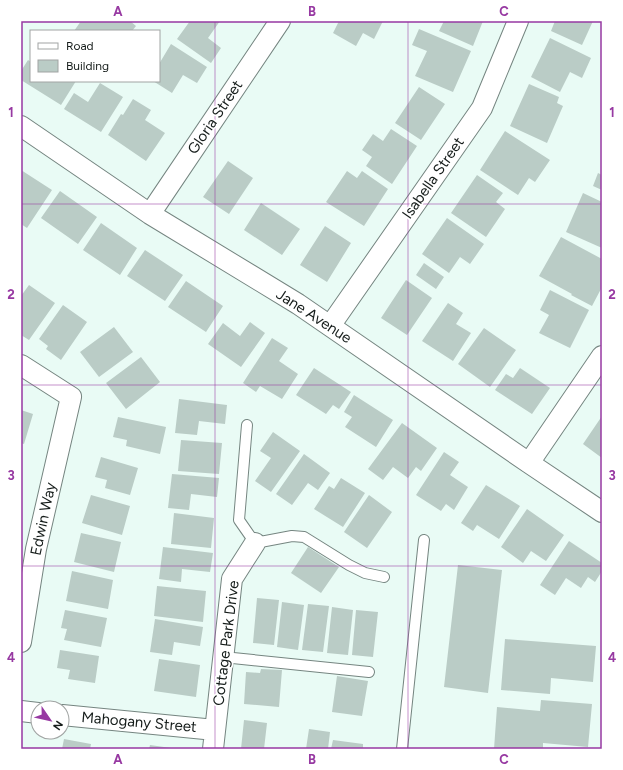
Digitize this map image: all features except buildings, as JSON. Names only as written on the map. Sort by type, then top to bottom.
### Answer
[{"type":"street","name":"Gloria Street","points":[[150,214],[280,21]]},
{"type":"street","name":"Isabella Street","points":[[330,326],[482,108],[518,21]]},
{"type":"street","name":"Jane Avenue","points":[[21,126],[150,214],[298,304],[602,512]]},
{"type":"street","points":[[529,463],[602,356]]},
{"type":"street","name":"Edwin Way","points":[[21,365],[71,397],[36,549],[21,642]]},
{"type":"street","name":"Cottage Park Drive","points":[[214,739],[232,578],[256,543]]},
{"type":"street","name":"Mahogany Street","points":[[70,716],[214,739]]},
{"type":"lane","points":[[247,425],[239,520],[256,543],[292,536],[304,537],[349,565],[365,573],[384,577]]},
{"type":"lane","points":[[402,749],[424,540]]},
{"type":"lane","points":[[223,657],[369,672]]}]
